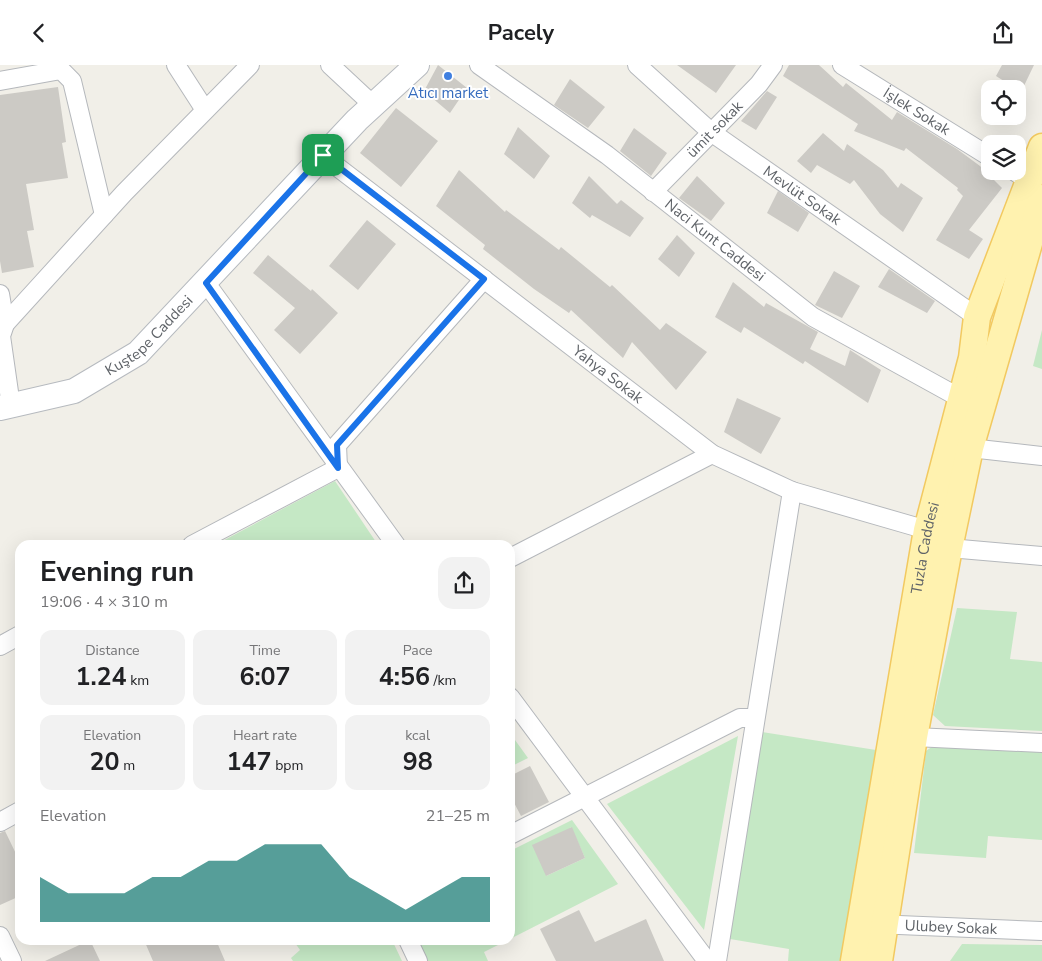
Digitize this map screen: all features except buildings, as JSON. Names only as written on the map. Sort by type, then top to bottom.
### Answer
[{"type":"main road","name":"Tuzla Caddesi","points":[[879,961],[872,924],[927,530],[960,398],[972,359],[977,317],[1042,147]]},
{"type":"main road","name":"Tuzla Caddesi","points":[[854,961],[872,924],[914,737],[949,548],[1028,183]]},
{"type":"street","points":[[176,65],[206,110]]},
{"type":"street","points":[[6,407],[1,336],[5,324],[104,215],[250,65]]},
{"type":"street","points":[[330,65],[373,105]]},
{"type":"street","name":"Kuştepe Caddesi","points":[[6,407],[74,391],[138,353],[206,283],[323,155],[373,105],[417,65]]},
{"type":"street","name":"Naci Kunt Caddesi","points":[[479,65],[606,155],[813,317],[960,398]]},
{"type":"street","name":"Mevlüt Sokak","points":[[637,65],[711,131],[977,317]]},
{"type":"street","name":"ümit sokak","points":[[653,192],[759,84],[773,65]]},
{"type":"street","name":"İşlek Sokak","points":[[842,65],[981,151]]},
{"type":"street","points":[[0,81],[62,70],[72,81],[104,215]]},
{"type":"street","name":"Yahya Sokak","points":[[323,155],[712,454],[792,491],[927,530]]},
{"type":"street","points":[[338,468],[337,445],[484,279]]},
{"type":"street","points":[[206,283],[338,468],[392,540]]},
{"type":"street","points":[[0,294],[5,324]]},
{"type":"street","points":[[970,448],[1042,456]]},
{"type":"street","points":[[515,555],[712,454]]},
{"type":"street","points":[[201,540],[338,468]]},
{"type":"street","points":[[717,961],[792,491]]},
{"type":"street","points":[[949,548],[1042,556]]},
{"type":"street","points":[[0,646],[15,638]]},
{"type":"street","points":[[515,704],[707,961]]},
{"type":"street","points":[[515,833],[740,718],[755,718]]},
{"type":"street","points":[[914,737],[1042,743]]},
{"type":"street","points":[[0,822],[15,814]]},
{"type":"street","name":"Ulubey Sokak","points":[[872,924],[1042,931]]},
{"type":"street","points":[[0,936],[12,961]]},
{"type":"street","points":[[410,945],[418,961]]},
{"type":"green space","points":[[1042,330],[1042,369],[1033,366]]},
{"type":"green space","points":[[335,481],[375,540],[224,540]]},
{"type":"green space","points":[[957,608],[1017,612],[1010,659],[1042,662],[1042,731],[945,726],[933,715]]},
{"type":"green space","points":[[762,732],[876,750],[843,961],[788,961],[789,949],[730,939]]},
{"type":"green space","points":[[738,736],[704,930],[607,804]]},
{"type":"green space","points":[[515,740],[528,758],[515,764]]},
{"type":"green space","points":[[933,746],[1042,750],[1042,840],[988,836],[986,858],[914,853],[926,751]]},
{"type":"green space","points":[[572,820],[618,884],[515,936],[515,848]],"holes":[[[571,827],[585,858],[546,876]]]},
{"type":"green space","points":[[962,944],[1042,945],[1042,961],[950,961]]},
{"type":"green space","points":[[296,945],[394,945],[402,961],[293,961],[291,958],[300,950]]},
{"type":"green space","points":[[420,945],[498,945],[484,952],[488,961],[428,961]]},
{"type":"place","name":"Atıcı market","points":[[448,76]]},
{"type":"route","points":[[323,155],[484,279],[337,445],[338,468],[206,283],[323,155]]}]
